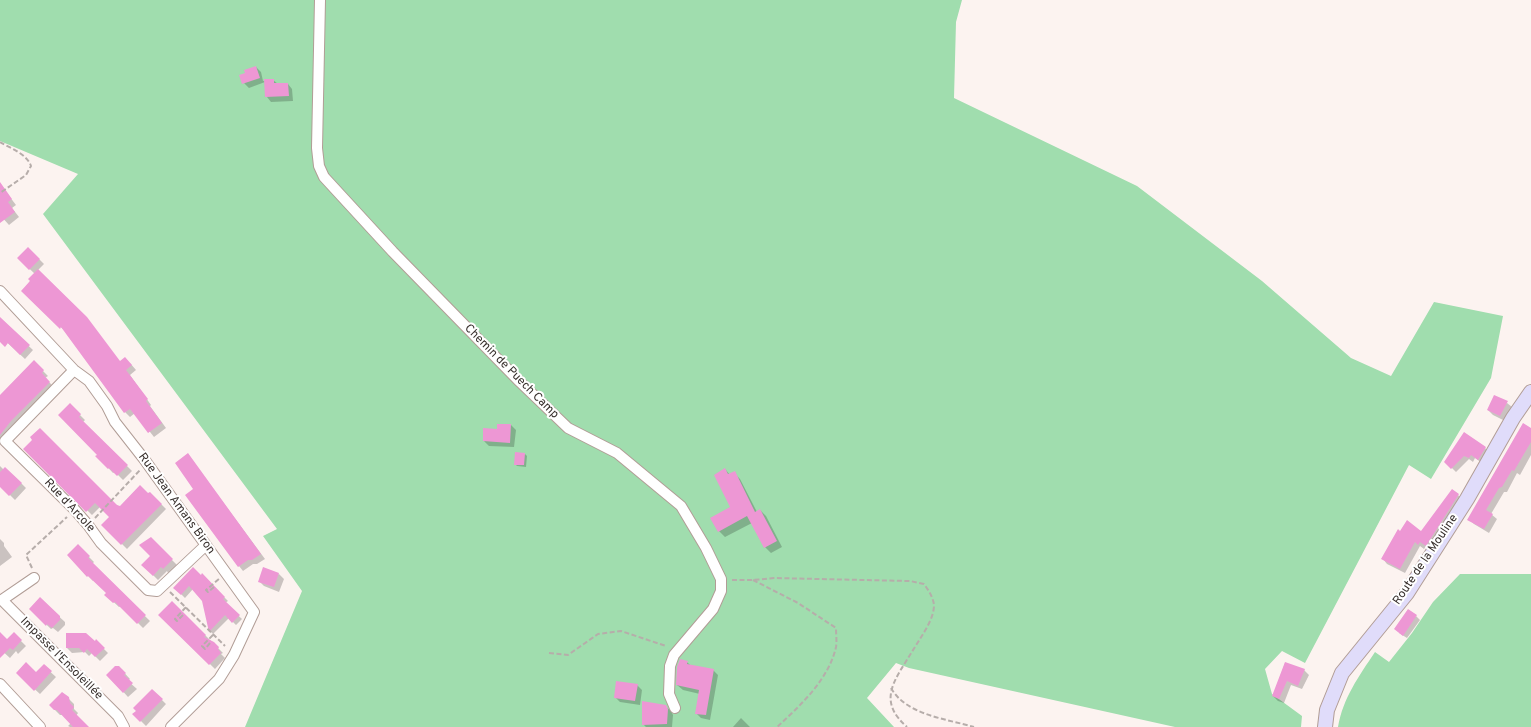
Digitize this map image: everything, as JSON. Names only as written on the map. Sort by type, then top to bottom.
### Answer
[{"type":"main road","name":"Route de la Mouline","points":[[1325,727],[1327,710],[1342,673],[1407,593],[1467,499],[1513,418],[1531,392]]},
{"type":"street","name":"Chemin de Puech Camp","points":[[320,0],[317,148],[319,166],[324,177],[393,252],[520,382],[568,428],[617,453],[681,506],[706,548],[721,579]]},
{"type":"street","name":"Rue Jean Amans Biron","points":[[0,291],[74,370],[89,381],[107,406],[115,422],[147,463],[254,612],[234,655],[220,679],[171,727]]},
{"type":"street","name":"Rue d'Arcole","points":[[74,370],[5,441],[75,510],[101,543],[148,590],[156,591],[163,585]]},
{"type":"street","points":[[163,585],[206,545]]},
{"type":"street","name":"Impasse l'Ensoleillée","points":[[34,578],[2,600],[118,716],[124,727]]},
{"type":"street","points":[[675,708],[669,694],[670,666],[678,649],[713,609],[721,591],[721,579]]},
{"type":"street","points":[[0,684],[40,727]]},
{"type":"path","points":[[0,142],[22,155],[30,162],[31,166],[26,175],[0,193]]},
{"type":"path","points":[[88,525],[147,463]]},
{"type":"path","points":[[34,578],[26,555],[75,510]]},
{"type":"path","points":[[721,579],[753,580],[774,578],[910,581],[924,584],[931,594],[934,606],[929,624],[897,675],[890,695],[893,710],[900,721],[907,727]]},
{"type":"path","points":[[753,580],[798,602],[836,628],[836,647],[825,674],[798,707],[776,727]]},
{"type":"path","points":[[163,585],[234,655]]},
{"type":"path","points":[[180,613],[183,616],[177,621],[175,618],[186,607]]},
{"type":"path","points":[[549,654],[568,655],[598,634],[621,631],[678,649]]},
{"type":"path","points":[[208,640],[210,643],[205,648],[202,646],[214,635]]},
{"type":"path","points":[[891,688],[896,696],[919,712],[974,727]]},
{"type":"green space","points":[[0,0],[962,0],[956,22],[954,98],[1137,186],[1262,281],[1351,358],[1391,376],[1434,302],[1503,316],[1491,378],[1431,479],[1409,465],[1305,663],[1282,651],[1265,669],[1272,694],[1302,716],[1301,727],[1175,727],[909,668],[896,663],[867,698],[894,727],[245,727],[302,591],[263,536],[277,529],[43,214],[78,174],[0,141]]},
{"type":"green space","points":[[1460,574],[1531,574],[1531,727],[1338,727],[1340,716],[1348,697],[1375,652],[1389,662],[1433,602]]},
{"type":"building","points":[[256,66],[260,78],[242,84],[239,75],[245,73],[244,70]]},
{"type":"building","points":[[264,79],[274,79],[274,83],[288,83],[289,96],[265,97]]},
{"type":"building","points":[[0,182],[12,199],[8,202],[15,212],[0,223]]},
{"type":"building","points":[[28,247],[40,259],[29,270],[17,258]]},
{"type":"building","points":[[38,269],[87,317],[120,361],[125,357],[132,365],[126,370],[148,399],[146,401],[162,423],[148,433],[130,409],[124,413],[61,327],[60,329],[21,291],[30,281],[28,279]]},
{"type":"building","points":[[0,317],[30,345],[20,355],[8,343],[5,347],[0,342]]},
{"type":"building","points":[[34,360],[44,370],[42,373],[50,382],[11,421],[0,435],[0,395]]},
{"type":"building","points":[[1494,395],[1508,401],[1500,416],[1487,410]]},
{"type":"building","points":[[70,403],[81,414],[79,417],[128,465],[117,476],[95,456],[97,455],[58,415]]},
{"type":"building","points":[[1523,423],[1531,428],[1531,442],[1514,471],[1512,470],[1502,487],[1499,488],[1486,510],[1493,514],[1484,529],[1467,520]]},
{"type":"building","points":[[497,424],[511,424],[510,443],[483,441],[483,428],[497,429]]},
{"type":"building","points":[[40,428],[117,505],[120,506],[140,485],[162,504],[121,545],[101,525],[109,517],[95,503],[86,512],[23,449],[32,440],[30,437]]},
{"type":"building","points":[[1464,432],[1486,447],[1478,460],[1471,455],[1469,458],[1464,456],[1451,469],[1444,462]]},
{"type":"building","points":[[515,452],[525,453],[524,465],[514,465]]},
{"type":"building","points":[[188,453],[261,554],[252,560],[248,560],[238,567],[185,495],[193,489],[175,463]]},
{"type":"building","points":[[5,467],[22,483],[9,496],[0,487],[0,472]]},
{"type":"building","points":[[725,468],[728,474],[735,471],[755,512],[760,509],[777,541],[764,548],[747,516],[718,532],[710,518],[730,507],[714,475]]},
{"type":"building","points":[[1452,489],[1459,494],[1426,546],[1420,542],[1418,545],[1415,542],[1400,569],[1381,559],[1398,529],[1400,531],[1407,520],[1421,531]]},
{"type":"building","points":[[151,537],[173,559],[163,569],[161,567],[153,576],[141,565],[150,556],[139,545]]},
{"type":"building","points":[[78,544],[90,556],[88,558],[146,615],[137,624],[115,602],[113,603],[104,595],[106,593],[87,577],[67,555]]},
{"type":"building","points":[[193,567],[201,575],[202,573],[225,597],[223,599],[240,615],[232,623],[225,615],[209,632],[202,601],[189,586],[181,595],[173,588]]},
{"type":"building","points":[[263,567],[279,573],[274,587],[258,582]]},
{"type":"building","points":[[40,597],[60,616],[60,620],[52,628],[47,624],[46,626],[29,609]]},
{"type":"building","points":[[172,601],[206,635],[204,637],[219,647],[218,649],[221,653],[209,665],[158,615]]},
{"type":"building","points":[[1408,609],[1417,615],[1403,636],[1394,629]]},
{"type":"building","points":[[0,632],[7,639],[14,632],[22,640],[13,650],[10,648],[0,658]]},
{"type":"building","points":[[66,633],[86,633],[105,648],[95,657],[87,649],[84,653],[79,648],[66,648]]},
{"type":"building","points":[[680,659],[688,661],[687,664],[714,669],[706,715],[695,714],[699,690],[676,685],[677,667]]},
{"type":"building","points":[[26,662],[36,672],[44,664],[52,671],[34,691],[16,673]]},
{"type":"building","points":[[1285,662],[1305,669],[1298,686],[1287,681],[1279,699],[1272,696]]},
{"type":"building","points":[[115,666],[119,666],[126,673],[124,675],[133,683],[123,693],[106,675]]},
{"type":"building","points":[[616,681],[638,684],[635,701],[614,698]]},
{"type":"building","points":[[152,689],[163,699],[140,722],[132,714],[136,711],[133,708]]},
{"type":"building","points":[[62,692],[69,697],[70,703],[74,707],[72,710],[89,727],[73,727],[57,710],[54,710],[49,705]]},
{"type":"building","points":[[642,701],[666,705],[668,709],[667,724],[642,725]]}]
